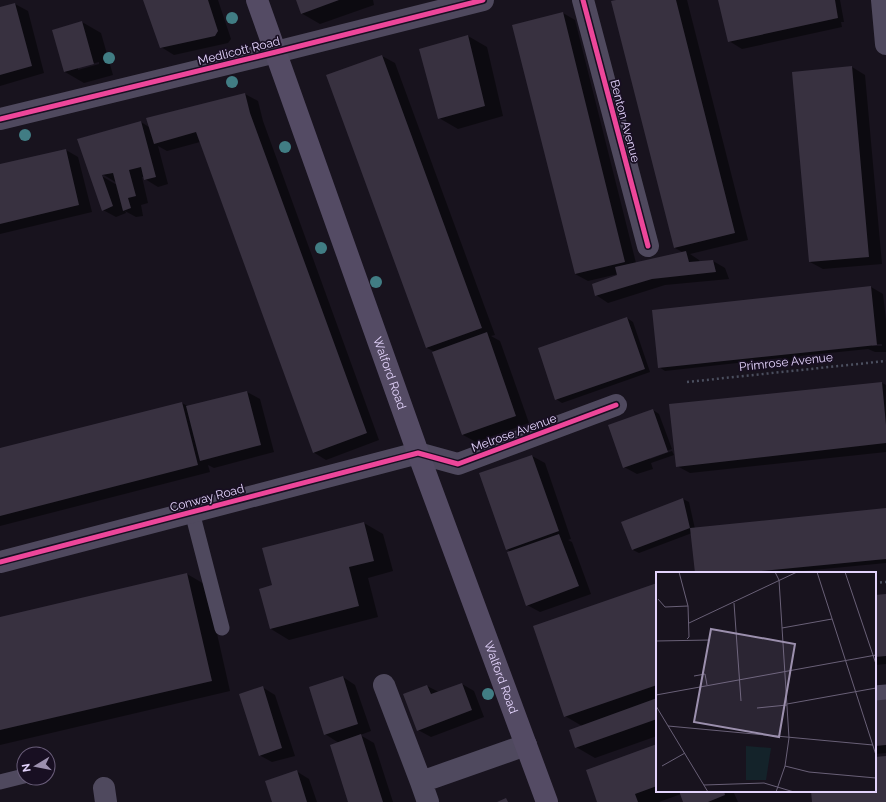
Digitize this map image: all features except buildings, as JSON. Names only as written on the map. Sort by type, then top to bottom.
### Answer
[{"type":"main road","name":"Walford Road","points":[[257,0],[418,453],[547,802]]},
{"type":"street","name":"Medlicott Road","points":[[0,119],[483,0]]},
{"type":"street","name":"Benton Avenue","points":[[583,0],[648,246]]},
{"type":"street","points":[[882,0],[886,44]]},
{"type":"street","name":"Melrose Avenue","points":[[418,453],[458,464],[616,405]]},
{"type":"street","name":"Conway Road","points":[[0,562],[418,453]]},
{"type":"street","points":[[384,685],[425,792],[526,745]]},
{"type":"lane","points":[[192,512],[222,628]]},
{"type":"lane","points":[[876,693],[886,692]]},
{"type":"lane","points":[[0,782],[16,778]]},
{"type":"path","points":[[876,583],[886,582]]},
{"type":"cycle path","points":[[0,119],[483,0]]},
{"type":"cycle path","points":[[583,0],[648,246]]},
{"type":"cycle path","points":[[0,562],[418,453],[458,464],[616,405]]}]
